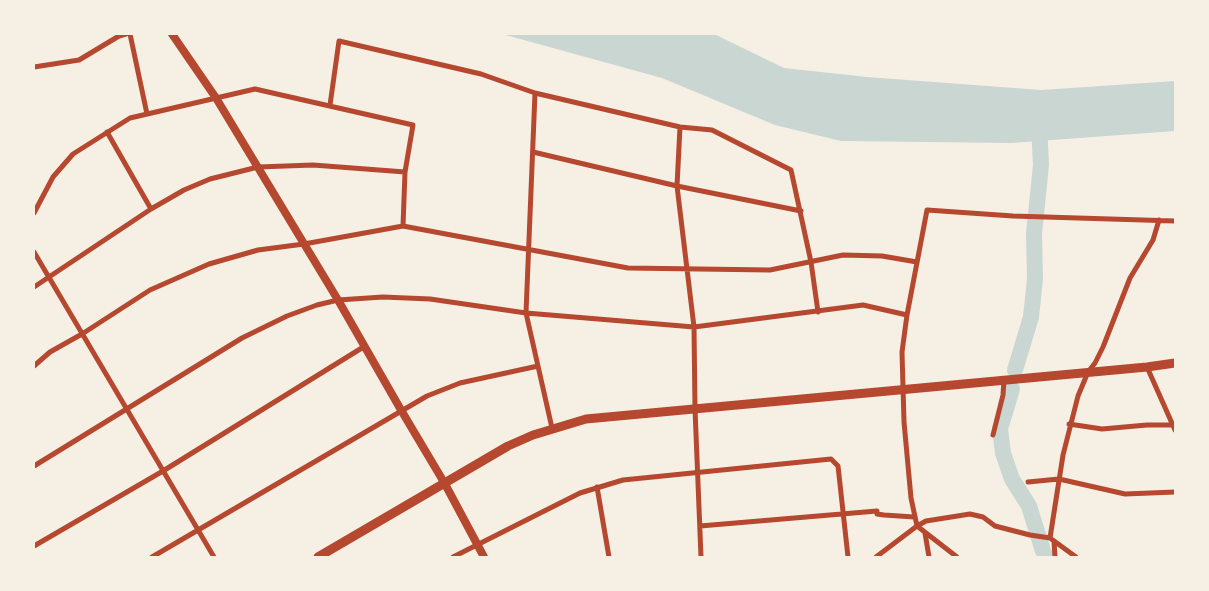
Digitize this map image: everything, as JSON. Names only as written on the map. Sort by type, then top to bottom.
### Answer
[{"type":"main road","points":[[318,557],[508,446],[552,428],[586,419],[1147,367],[1175,362]]},
{"type":"street","points":[[34,66],[79,60],[119,36],[128,34],[148,114]]},
{"type":"street","points":[[172,34],[216,98],[338,300],[445,484],[484,557]]},
{"type":"street","points":[[330,105],[339,41],[482,74],[535,93],[680,127],[712,130],[791,170],[811,262],[818,312]]},
{"type":"street","points":[[34,213],[53,177],[73,154],[130,118],[255,89],[413,125],[405,172],[403,226]]},
{"type":"street","points":[[535,93],[526,313],[552,428]]},
{"type":"street","points":[[680,127],[677,186],[694,327],[701,557]]},
{"type":"street","points":[[107,132],[151,209]]},
{"type":"street","points":[[533,152],[677,186],[800,212]]},
{"type":"street","points":[[34,287],[151,209],[184,190],[210,179],[258,168],[313,165],[405,172]]},
{"type":"street","points":[[957,557],[917,526],[911,498],[902,390],[902,352],[907,315],[928,210],[1013,216],[1175,221]]},
{"type":"street","points":[[1054,557],[1049,539],[1070,424],[1078,396],[1088,372],[1103,347],[1130,278],[1153,240],[1159,220]]},
{"type":"street","points":[[34,366],[50,352],[82,334],[150,290],[209,264],[258,250],[304,244],[403,226],[628,268],[770,270],[843,255],[882,256],[917,262]]},
{"type":"street","points":[[34,252],[214,557]]},
{"type":"street","points":[[34,466],[242,338],[287,316],[317,305],[338,300],[383,296],[430,299],[526,313],[694,327],[863,305],[907,315]]},
{"type":"street","points":[[34,546],[163,471],[365,346]]},
{"type":"street","points":[[152,557],[401,410],[444,388],[538,366]]},
{"type":"street","points":[[1147,367],[1174,428]]},
{"type":"street","points":[[993,435],[1003,395],[1004,380]]},
{"type":"street","points":[[1070,424],[1102,430],[1147,425],[1174,428]]},
{"type":"street","points":[[453,557],[580,493],[624,480],[831,459],[838,466],[848,557]]},
{"type":"street","points":[[1028,482],[1059,479],[1125,494],[1175,492]]},
{"type":"street","points":[[597,487],[609,557]]},
{"type":"street","points":[[700,526],[877,511],[878,514],[884,516],[914,517]]},
{"type":"street","points":[[876,557],[917,526],[936,519],[970,514],[984,518],[995,526],[1049,539],[1076,557]]},
{"type":"street","points":[[925,533],[929,557]]},
{"type":"shaded area","points":[[502,34],[714,34],[784,68],[867,77],[1041,90],[1175,81],[1175,131],[1011,143],[841,141],[775,125],[662,78]]},
{"type":"waterway","points":[[1015,370],[1031,317],[1035,279],[1034,234],[1041,165],[1039,125]]},
{"type":"waterway","points":[[1012,389],[1000,429],[1003,453],[1012,479],[1029,506],[1046,557]]}]
